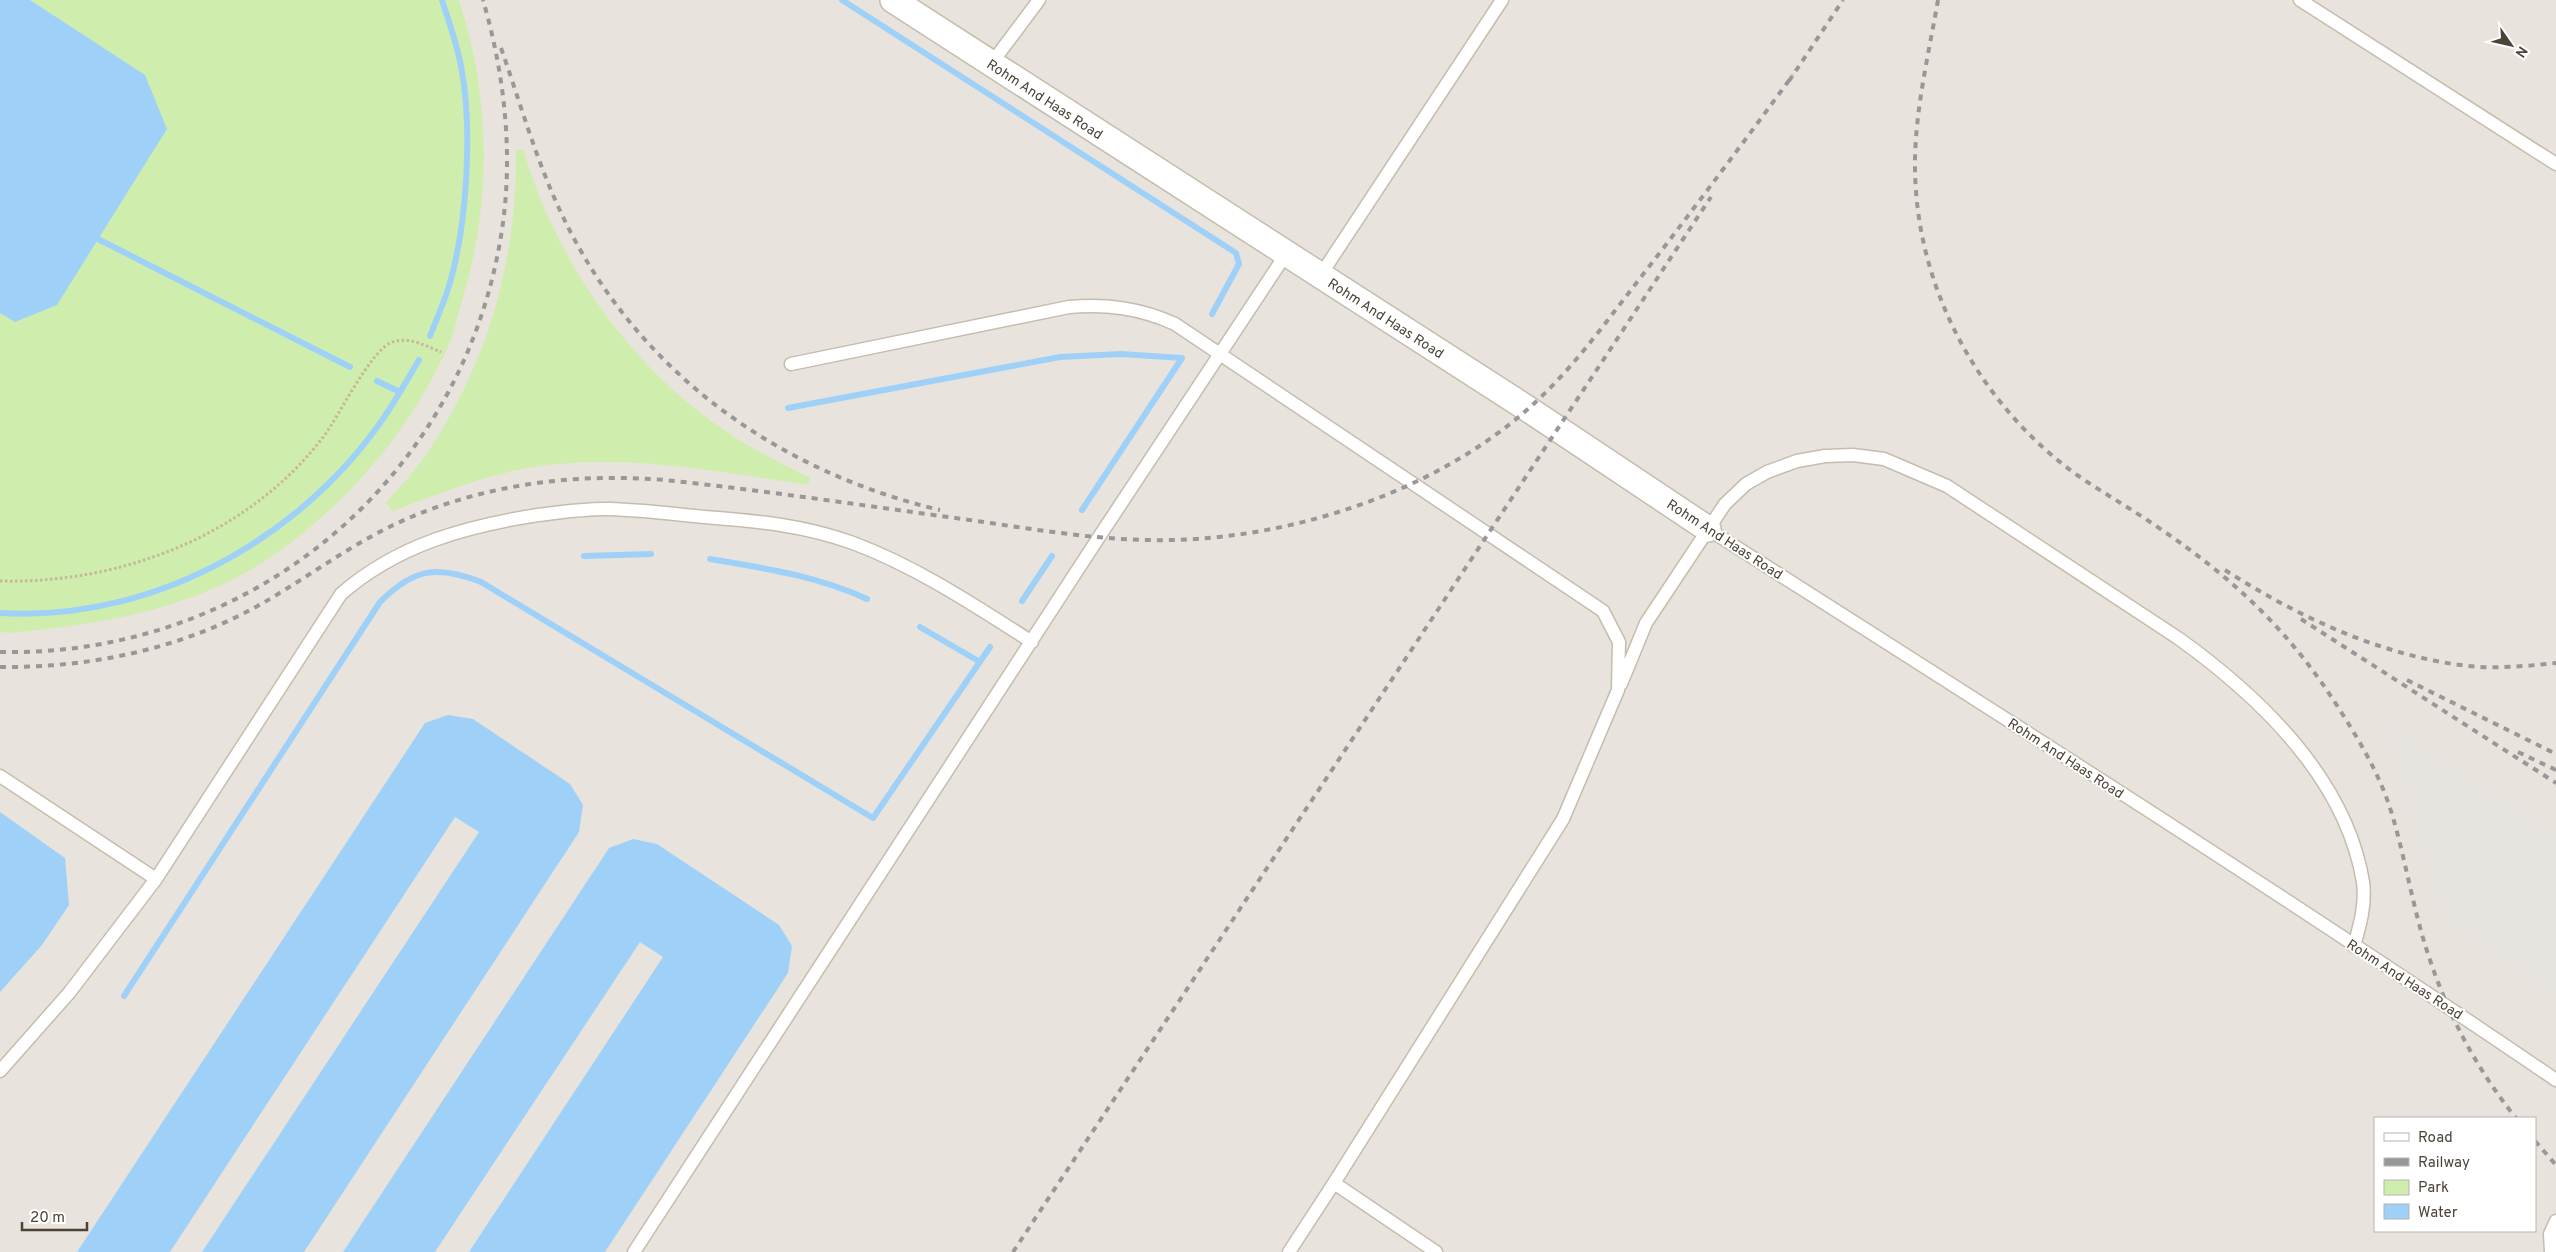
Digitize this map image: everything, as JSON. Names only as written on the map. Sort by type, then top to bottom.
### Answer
[{"type":"street","name":"Rohm And Haas Road","points":[[893,0],[1520,404],[1708,529]]},
{"type":"lane","points":[[992,64],[1039,0]]},
{"type":"lane","points":[[1320,276],[1502,0]]},
{"type":"lane","points":[[2300,0],[2556,164]]},
{"type":"lane","points":[[634,1252],[1286,254]]},
{"type":"lane","points":[[791,364],[1069,307],[1095,305],[1126,307],[1154,314],[1175,324],[1603,611],[1619,642],[1618,690]]},
{"type":"lane","points":[[1289,1252],[1563,820],[1646,623],[1725,504],[1746,484],[1774,469],[1797,461],[1825,456],[1853,455],[1884,460],[1947,486],[2212,662],[2248,694],[2281,730],[2316,773],[2342,819],[2354,850],[2363,884],[2362,917],[2354,946]]},
{"type":"lane","points":[[0,1071],[69,993],[156,879],[341,594],[361,577],[392,558],[423,543],[473,528],[570,511],[609,509],[785,524],[854,544],[911,569],[954,592],[1032,642]]},
{"type":"lane","name":"Rohm And Haas Road","points":[[1708,529],[2027,732],[2556,1080]]},
{"type":"lane","points":[[0,776],[156,879]]},
{"type":"lane","points":[[1334,1183],[1436,1252]]},
{"type":"lane","points":[[2551,1252],[2550,1234],[2556,1221]]},
{"type":"path","points":[[0,581],[28,582],[74,578],[125,567],[167,554],[212,531],[255,503],[291,472],[324,436],[374,359],[390,344],[411,341],[441,352]]},
{"type":"shaded area","points":[[0,0],[2556,0],[2556,1252],[0,1252]]},
{"type":"shaded area","points":[[2379,717],[2556,829],[2556,1001],[2440,921]]},
{"type":"green space","points":[[0,0],[459,0],[470,37],[477,75],[484,150],[479,226],[472,264],[454,331],[436,370],[413,410],[387,448],[340,500],[299,537],[269,558],[237,577],[196,596],[170,605],[117,618],[64,627],[9,633],[0,632]]},
{"type":"green space","points":[[523,149],[537,190],[554,230],[575,269],[627,342],[689,404],[724,430],[766,456],[810,478],[808,485],[668,465],[597,462],[527,468],[493,476],[393,511],[386,503],[419,465],[445,424],[465,388],[481,350],[494,312],[504,273],[511,233],[515,192],[516,150]]},
{"type":"water","points":[[0,0],[30,0],[145,75],[167,129],[57,305],[15,322],[0,313]]},
{"type":"water","points":[[448,715],[473,719],[570,784],[583,805],[579,832],[304,1252],[202,1252],[479,832],[455,817],[170,1252],[77,1252],[425,723]]},
{"type":"water","points":[[0,812],[65,858],[69,905],[42,945],[0,992]]},
{"type":"water","points":[[633,839],[657,844],[779,925],[792,946],[788,973],[605,1252],[469,1252],[663,957],[640,942],[435,1252],[343,1252],[609,848]]},
{"type":"waterway","points":[[430,336],[447,292],[455,262],[464,206],[466,177],[467,118],[465,91],[453,33],[442,0]]},
{"type":"waterway","points":[[842,0],[1236,253],[1239,264],[1212,314]]},
{"type":"waterway","points":[[92,236],[350,367]]},
{"type":"waterway","points":[[788,408],[1060,357],[1121,354],[1182,358],[1082,510]]},
{"type":"waterway","points":[[377,381],[400,392],[419,360]]},
{"type":"waterway","points":[[0,613],[60,612],[119,602],[176,584],[230,558],[280,525],[326,486],[366,441],[400,392]]},
{"type":"waterway","points":[[584,556],[651,554]]},
{"type":"waterway","points":[[1022,601],[1052,556]]},
{"type":"waterway","points":[[710,559],[810,579],[829,584],[867,599]]},
{"type":"waterway","points":[[124,996],[380,602],[404,582],[415,576],[427,573],[451,573],[481,582],[873,818],[990,647]]},
{"type":"waterway","points":[[920,627],[980,662]]},
{"type":"railway","points":[[0,652],[91,646],[178,624],[257,587],[329,538],[391,477],[441,405],[478,325],[501,236],[507,176],[505,117],[497,58],[483,0]]},
{"type":"railway","points":[[1789,81],[1843,0]]},
{"type":"railway","points":[[1938,0],[1918,119],[1915,159],[1917,205],[1925,251],[1939,294],[1958,336],[1981,376],[2009,413],[2041,446],[2077,475],[2146,519],[2212,566],[2283,634],[2324,686],[2364,749],[2387,798],[2424,942],[2446,1002],[2466,1043],[2489,1082],[2515,1117]]},
{"type":"railway","points":[[501,48],[549,185],[587,262],[623,314],[665,361],[712,402],[764,438],[819,468],[878,492],[940,510]]},
{"type":"railway","points":[[0,667],[73,663],[109,658],[179,640],[246,612],[362,541],[416,515],[476,495],[538,483],[601,478],[665,480],[806,497],[1060,533],[1145,540],[1220,537],[1267,530],[1315,519],[1362,504],[1408,485],[1451,463],[1492,437],[1545,393],[1602,328],[1793,75]]},
{"type":"railway","points":[[1013,1252],[1711,197]]},
{"type":"railway","points":[[2225,570],[2311,618],[2373,644],[2404,653],[2436,661],[2479,667],[2512,667],[2556,663]]},
{"type":"railway","points":[[2301,619],[2556,783]]},
{"type":"railway","points":[[2407,680],[2556,754]]},
{"type":"railway","points":[[2518,752],[2556,770]]},
{"type":"railway","points":[[2536,1142],[2556,1165]]}]
